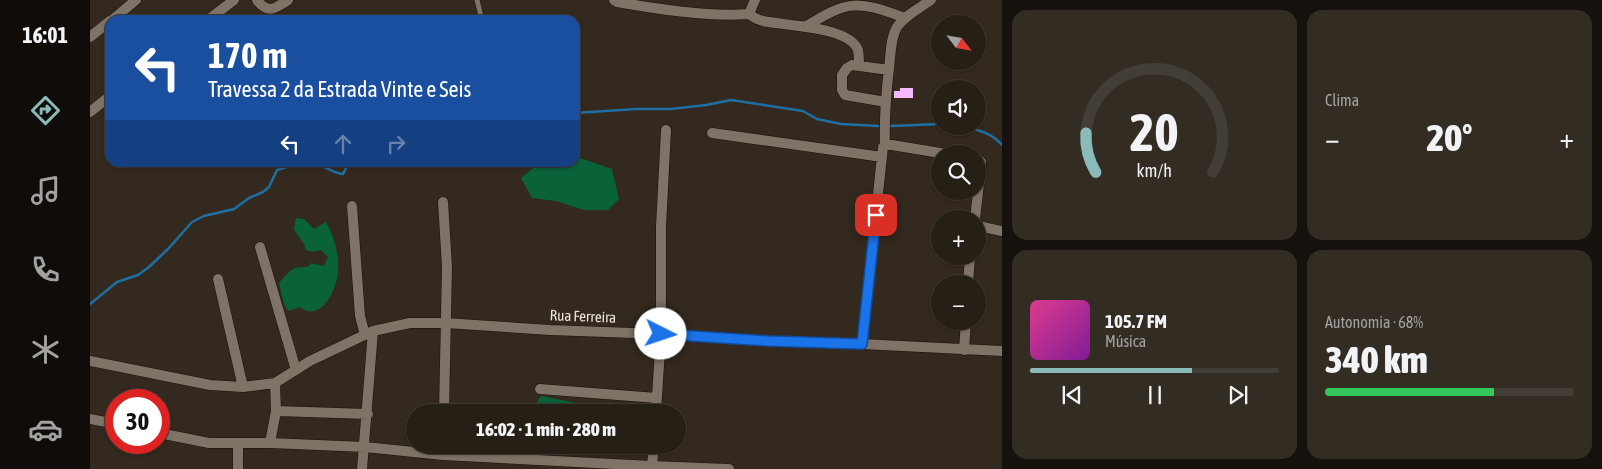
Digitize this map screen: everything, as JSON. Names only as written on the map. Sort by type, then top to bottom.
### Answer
[{"type":"street","points":[[214,15],[234,0]]},
{"type":"street","points":[[257,0],[270,10],[288,0]]},
{"type":"street","points":[[614,0],[630,4],[716,15],[749,14],[761,21],[831,32],[849,40],[858,50],[859,66]]},
{"type":"street","points":[[749,14],[756,0]]},
{"type":"street","points":[[862,344],[884,146],[886,102],[894,33],[898,25],[905,18],[931,0]]},
{"type":"street","points":[[117,15],[130,2]]},
{"type":"street","points":[[806,27],[835,7],[848,2],[865,2],[890,10],[905,18]]},
{"type":"street","points":[[90,37],[105,26]]},
{"type":"street","points":[[886,102],[845,95],[842,90],[842,75],[852,65],[889,70]]},
{"type":"street","points":[[90,112],[105,100]]},
{"type":"street","points":[[656,404],[661,334],[661,227],[666,130]]},
{"type":"street","points":[[712,132],[882,157]]},
{"type":"street","points":[[884,146],[892,145],[931,152]]},
{"type":"street","points":[[443,202],[447,267],[444,404]]},
{"type":"street","points":[[352,206],[360,316],[369,333],[368,414],[362,469]]},
{"type":"street","points":[[986,228],[1002,231]]},
{"type":"street","points":[[260,247],[296,370]]},
{"type":"street","points":[[218,279],[243,386]]},
{"type":"street","name":"Rua Ferreira","points":[[275,383],[310,361],[369,333],[410,323],[446,323],[550,330],[1002,351]]},
{"type":"street","points":[[964,350],[965,330]]},
{"type":"street","points":[[90,361],[210,385],[243,386],[275,383],[276,411],[270,443]]},
{"type":"street","points":[[540,390],[656,398]]},
{"type":"street","points":[[276,411],[368,414]]},
{"type":"street","points":[[90,419],[105,422]]},
{"type":"street","points":[[170,435],[209,443],[270,443],[406,449]]},
{"type":"street","points":[[238,444],[238,469]]},
{"type":"street","points":[[495,454],[652,466],[729,469]]},
{"type":"street","points":[[652,466],[653,454]]},
{"type":"lane","points":[[477,0],[481,15]]},
{"type":"green space","points":[[580,158],[612,169],[619,199],[608,210],[584,210],[556,201],[532,198],[521,178],[534,167],[580,167]]},
{"type":"green space","points":[[296,218],[304,219],[314,229],[326,222],[332,234],[337,252],[338,272],[333,292],[320,309],[314,311],[307,311],[300,307],[288,311],[284,304],[279,283],[294,268],[308,267],[311,263],[324,266],[328,257],[321,250],[313,252],[306,250],[294,230]]},
{"type":"green space","points":[[541,396],[577,403],[616,404],[536,404]]},
{"type":"building","points":[[900,88],[913,88],[913,98],[894,98],[894,91],[900,91]]},
{"type":"waterway","points":[[580,113],[671,109],[731,100],[803,111],[817,119],[841,124],[878,126]]},
{"type":"waterway","points":[[891,126],[931,124]]},
{"type":"waterway","points":[[986,133],[1002,145]]},
{"type":"waterway","points":[[90,304],[117,282],[138,275],[149,267],[192,222],[204,216],[234,209],[249,198],[263,192],[269,187],[277,170],[288,167]]},
{"type":"waterway","points":[[323,167],[343,174],[346,167]]},
{"type":"route","points":[[661,334],[769,341],[862,344],[876,215]]}]
